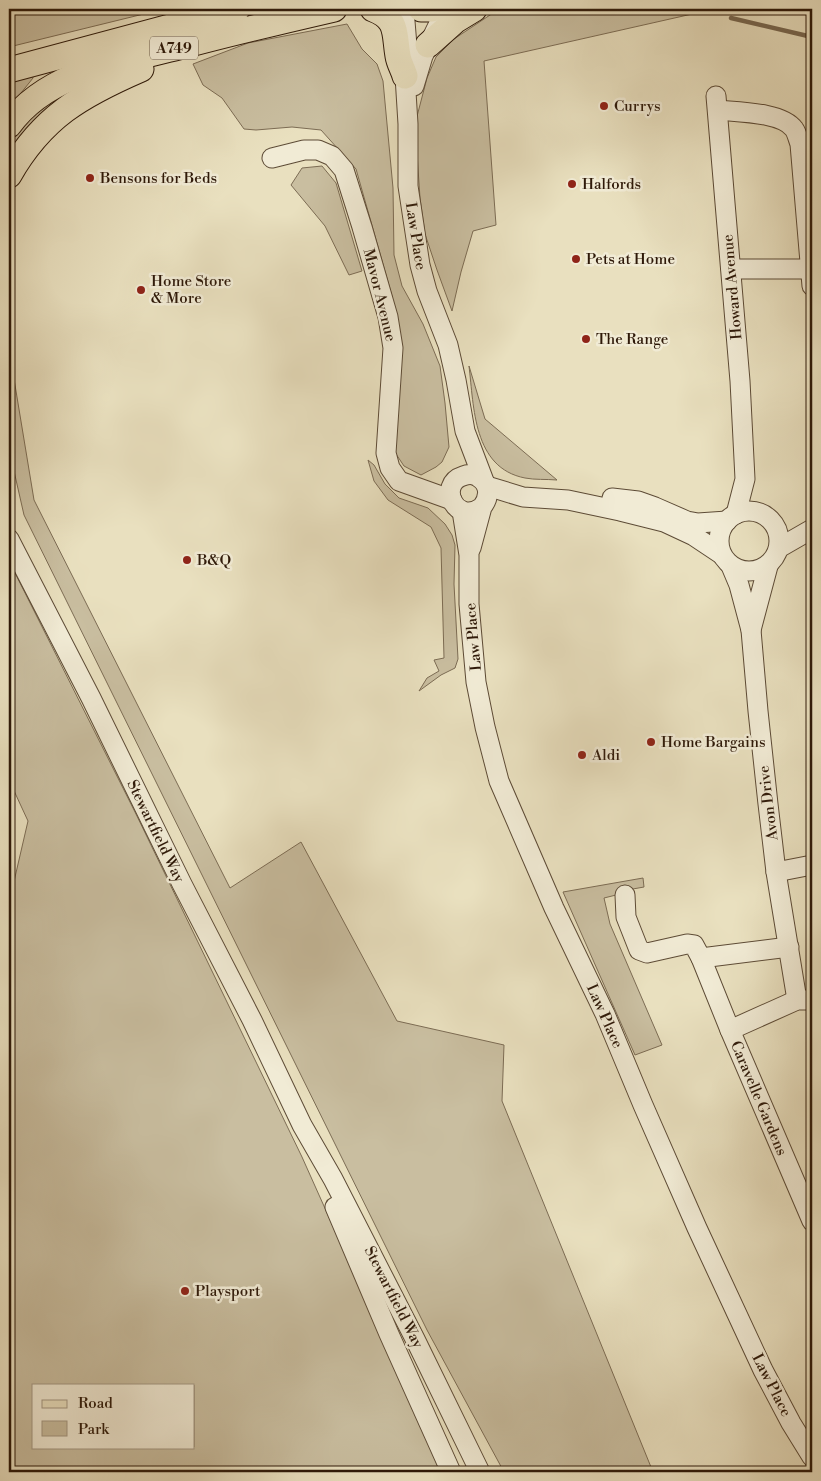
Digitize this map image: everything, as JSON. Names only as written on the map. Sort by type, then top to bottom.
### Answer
[{"type":"main road","name":"A749","points":[[9,70],[237,9]]},
{"type":"main road","name":"A749","points":[[9,125],[32,101],[68,79],[100,68],[174,48],[334,9]]},
{"type":"main road","points":[[373,9],[388,18],[395,29],[398,58],[405,76]]},
{"type":"main road","points":[[421,9],[432,9]]},
{"type":"main road","points":[[428,45],[456,20],[474,9]]},
{"type":"main road","points":[[9,176],[35,136],[69,106],[115,80],[156,62],[174,48]]},
{"type":"main road","points":[[61,55],[68,79]]},
{"type":"street","name":"Law Place","points":[[404,9],[408,58],[405,76],[408,124],[408,186],[420,265],[427,291],[448,345],[464,431],[485,494],[469,555]]},
{"type":"street","name":"Law Place","points":[[408,124],[418,72],[428,45],[446,9]]},
{"type":"street","name":"Howard Avenue","points":[[758,512],[745,479],[740,381],[717,103],[778,118],[794,128],[800,144],[812,278]]},
{"type":"street","name":"Mavor Avenue","points":[[272,158],[304,150],[318,150],[332,156],[344,170],[383,300],[393,348],[386,452],[390,468],[399,482],[417,488],[457,493],[464,475],[475,475],[485,494]]},
{"type":"street","points":[[731,270],[812,278]]},
{"type":"street","name":"Law Place","points":[[464,431],[457,493],[469,555],[469,604],[476,682],[499,781],[554,908],[605,1014],[697,1228],[759,1362],[791,1423],[812,1457]]},
{"type":"street","name":"Howard Avenue","points":[[731,517],[745,479]]},
{"type":"street","points":[[457,493],[472,512],[485,494],[568,500],[620,510],[664,522],[694,536],[739,570],[749,572],[768,566],[775,558],[779,548],[780,540],[774,524],[758,512],[743,512],[731,517],[698,523],[687,521],[655,506],[630,500],[594,498],[568,500]]},
{"type":"street","points":[[726,560],[719,546],[719,537],[722,528],[731,517]]},
{"type":"street","points":[[774,524],[812,529]]},
{"type":"street","points":[[779,548],[812,529]]},
{"type":"street","name":"Stewartfield Way","points":[[9,539],[91,698],[182,884],[252,1020],[302,1125],[388,1334],[451,1472]]},
{"type":"street","name":"Avon Drive","points":[[726,560],[739,585],[751,630],[776,872],[789,947],[804,1000]]},
{"type":"street","name":"Avon Drive","points":[[751,630],[768,566]]},
{"type":"street","points":[[776,872],[812,866]]},
{"type":"street","points":[[625,895],[626,917],[639,950],[647,953],[688,944],[694,946],[701,958],[730,1030]]},
{"type":"street","points":[[701,958],[789,947]]},
{"type":"street","name":"Caravelle Gardens","points":[[804,1000],[730,1030],[812,1221]]},
{"type":"street","name":"Stewartfield Way","points":[[302,1125],[333,1179],[406,1321],[480,1472]]},
{"type":"green space","points":[[164,9],[9,47],[9,10]]},
{"type":"green space","points":[[499,9],[710,9],[484,61],[496,225],[473,231],[452,311],[425,234],[420,198],[415,124],[427,78],[436,57],[454,39]]},
{"type":"green space","points":[[347,24],[362,49],[377,64],[383,81],[393,188],[394,255],[402,286],[423,324],[440,366],[449,447],[442,462],[421,475],[404,466],[394,451],[401,369],[392,296],[356,169],[321,130],[292,127],[244,129],[222,98],[203,85],[193,64],[248,43]]},
{"type":"green space","points":[[33,74],[33,78],[9,108],[9,78]]},
{"type":"green space","points":[[73,92],[9,153],[12,141],[20,128],[31,117]]},
{"type":"green space","points":[[322,166],[336,183],[362,271],[349,275],[325,226],[291,185],[302,168]]},
{"type":"green space","points":[[469,366],[485,419],[557,480],[525,478],[508,472],[495,462],[479,434]]},
{"type":"green space","points":[[14,379],[34,500],[230,888],[301,842],[397,1021],[504,1045],[502,1101],[653,1472],[504,1472],[427,1330],[24,515],[9,449],[9,381]]},
{"type":"green space","points":[[368,460],[374,465],[385,484],[399,498],[428,508],[445,524],[452,535],[455,545],[454,584],[458,659],[455,668],[441,675],[419,691],[427,678],[439,671],[434,660],[444,658],[441,548],[431,527],[388,500],[374,481]]},
{"type":"green space","points":[[9,561],[135,812],[302,1157],[443,1472],[9,1472],[9,903],[28,821],[9,780]]},
{"type":"green space","points":[[643,878],[644,887],[616,892],[616,895],[604,898],[610,924],[662,1045],[635,1055],[563,892]]},
{"type":"waterway","points":[[731,18],[812,37]]},
{"type":"place","name":"Currys","points":[[604,106]]},
{"type":"place","name":"Bensons for Beds","points":[[90,178]]},
{"type":"place","name":"Halfords","points":[[572,184]]},
{"type":"place","name":"Pets at Home","points":[[576,259]]},
{"type":"place","name":"Home Store & More","points":[[141,290]]},
{"type":"place","name":"The Range","points":[[586,339]]},
{"type":"place","name":"B&Q","points":[[187,560]]},
{"type":"place","name":"Home Bargains","points":[[651,742]]},
{"type":"place","name":"Aldi","points":[[582,755]]},
{"type":"place","name":"Playsport","points":[[185,1291]]}]
